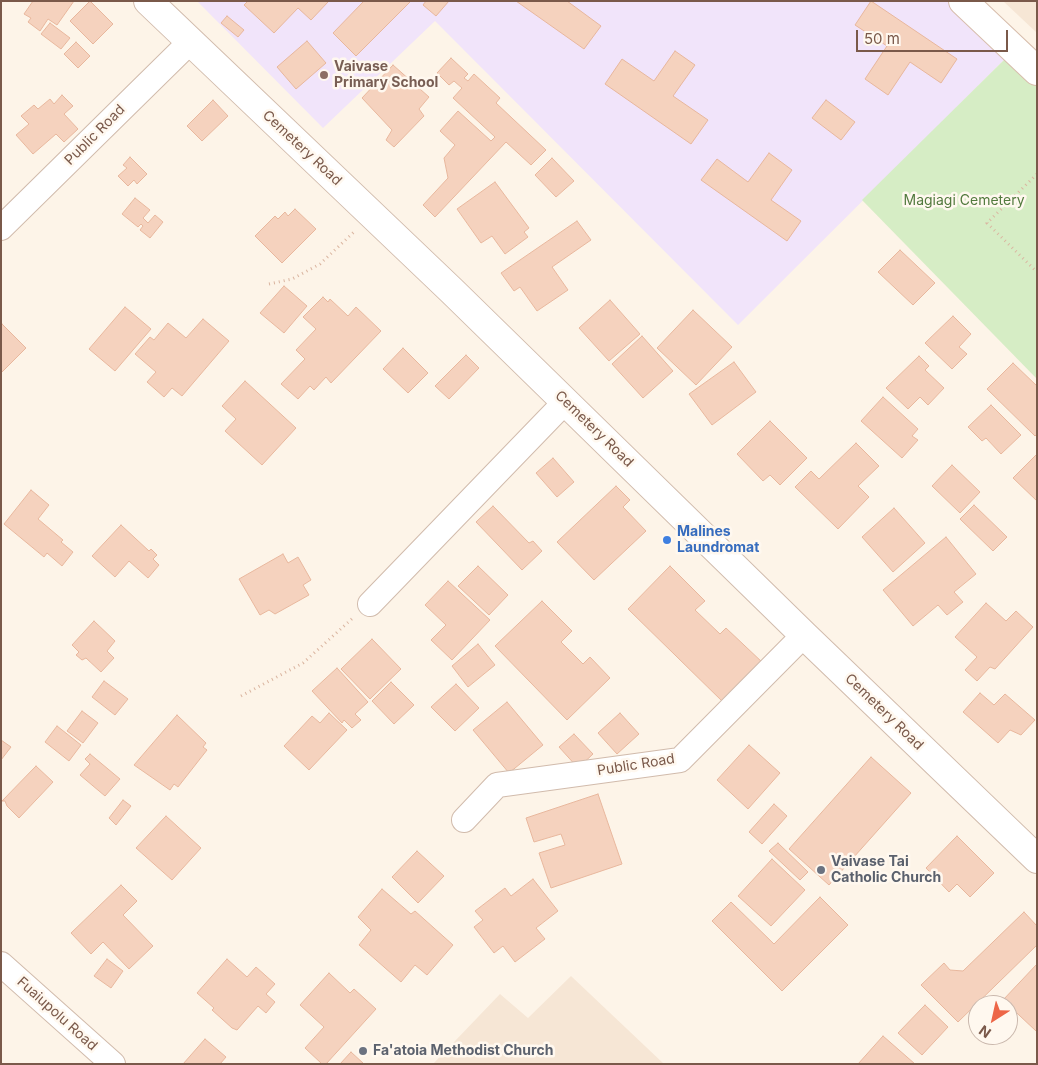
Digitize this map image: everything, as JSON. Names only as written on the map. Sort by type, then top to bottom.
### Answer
[{"type":"street","name":"Cemetery Road","points":[[148,1],[566,401],[804,635],[1037,859]]},
{"type":"street","points":[[963,1],[1037,71]]},
{"type":"street","name":"Public Road","points":[[1,228],[190,42]]},
{"type":"street","points":[[370,604],[566,401]]},
{"type":"street","name":"Public Road","points":[[464,820],[497,785],[680,760],[804,635]]},
{"type":"street","name":"Fuaiupolu Road","points":[[1,964],[113,1064]]},
{"type":"path","points":[[1037,174],[987,224],[1037,272]]},
{"type":"path","points":[[269,284],[292,278],[320,264],[345,242],[371,214]]},
{"type":"path","points":[[241,696],[303,663],[370,604]]},
{"type":"shaded area","points":[[197,1],[949,1],[1008,56],[738,325],[435,21],[323,128]]},
{"type":"shaded area","points":[[1003,1],[1037,1],[1037,33]]},
{"type":"shaded area","points":[[571,976],[664,1064],[433,1064],[500,994],[528,1018]]},
{"type":"green space","name":"Magiagi Cemetery","points":[[1008,56],[1037,84],[1037,379],[862,200]]},
{"type":"building","points":[[33,1],[74,1],[57,25],[48,19],[40,31],[28,22],[31,18],[24,14]]},
{"type":"building","points":[[90,1],[113,24],[93,44],[70,21]]},
{"type":"building","points":[[248,1],[328,2],[311,20],[298,8],[274,33],[244,5]]},
{"type":"building","points":[[364,1],[411,1],[356,56],[333,33]]},
{"type":"building","points":[[426,1],[449,1],[436,16],[423,5]]},
{"type":"building","points":[[516,1],[567,1],[601,26],[584,49]]},
{"type":"building","points":[[871,1],[957,59],[941,83],[910,62],[888,95],[865,79],[887,46],[855,25]]},
{"type":"building","points":[[227,16],[244,30],[238,37],[221,23]]},
{"type":"building","points":[[50,23],[70,38],[61,49],[41,34]]},
{"type":"building","points":[[307,41],[326,63],[296,89],[277,67]]},
{"type":"building","points":[[76,42],[90,56],[78,68],[64,54]]},
{"type":"building","points":[[675,51],[695,65],[673,96],[708,120],[691,144],[605,84],[622,59],[654,81]]},
{"type":"building","points":[[451,58],[468,74],[464,78],[468,81],[474,74],[500,98],[496,103],[546,150],[531,165],[506,142],[435,217],[423,205],[448,178],[444,158],[455,145],[440,131],[458,111],[491,141],[495,137],[453,98],[462,88],[454,81],[449,85],[437,73]]},
{"type":"building","points":[[393,65],[429,97],[419,109],[424,116],[394,147],[386,140],[392,130],[362,98]]},
{"type":"building","points":[[62,95],[73,106],[64,114],[78,129],[64,142],[56,134],[33,154],[16,135],[29,124],[21,116],[34,105],[38,109],[50,99],[54,104]]},
{"type":"building","points":[[213,100],[228,116],[202,141],[187,126]]},
{"type":"building","points":[[826,100],[855,122],[841,140],[812,118]]},
{"type":"building","points":[[769,153],[792,170],[771,200],[801,221],[787,241],[701,180],[717,159],[748,182]]},
{"type":"building","points":[[130,157],[147,174],[137,184],[134,180],[128,186],[118,176],[127,168],[123,165]]},
{"type":"building","points":[[552,158],[574,181],[556,197],[535,175]]},
{"type":"building","points":[[495,182],[529,228],[524,232],[528,237],[505,254],[492,236],[481,243],[457,209]]},
{"type":"building","points":[[135,198],[150,210],[143,218],[148,223],[155,215],[163,222],[150,238],[140,230],[143,226],[141,224],[138,227],[122,214]]},
{"type":"building","points":[[295,209],[316,229],[282,263],[255,236],[275,216],[278,219],[285,212],[288,216]]},
{"type":"building","points":[[577,221],[591,240],[552,267],[568,290],[537,311],[520,287],[514,291],[501,273]]},
{"type":"building","points":[[900,250],[935,283],[913,305],[878,272]]},
{"type":"building","points":[[284,286],[307,306],[284,333],[260,313]]},
{"type":"building","points":[[323,297],[328,302],[330,299],[348,316],[356,307],[381,331],[331,383],[326,377],[314,390],[310,386],[298,399],[281,384],[305,359],[296,350],[316,329],[303,317]]},
{"type":"building","points":[[610,300],[640,334],[609,361],[579,328]]},
{"type":"building","points":[[125,307],[151,329],[115,371],[89,349]]},
{"type":"building","points":[[693,310],[732,347],[696,385],[657,348]]},
{"type":"building","points":[[953,316],[971,334],[959,347],[967,354],[952,369],[925,343]]},
{"type":"building","points":[[203,319],[229,341],[182,396],[172,388],[164,397],[147,382],[156,372],[135,354],[150,337],[154,340],[168,323],[186,338]]},
{"type":"building","points":[[1,325],[26,348],[1,373]]},
{"type":"building","points":[[642,336],[673,371],[643,398],[612,364]]},
{"type":"building","points":[[403,348],[428,373],[408,393],[383,369]]},
{"type":"building","points":[[466,355],[479,368],[449,399],[435,386]]},
{"type":"building","points":[[919,356],[929,366],[925,370],[944,388],[928,405],[920,397],[908,409],[886,388]]},
{"type":"building","points":[[734,362],[756,392],[712,425],[689,394]]},
{"type":"building","points":[[1013,363],[1037,386],[1037,434],[1035,436],[987,389]]},
{"type":"building","points":[[245,381],[296,428],[262,465],[225,431],[236,419],[222,406]]},
{"type":"building","points":[[883,397],[918,429],[912,436],[918,440],[902,458],[861,421]]},
{"type":"building","points":[[991,405],[1021,435],[1001,454],[986,438],[982,441],[968,427]]},
{"type":"building","points":[[770,421],[807,458],[780,485],[770,475],[763,481],[737,454]]},
{"type":"building","points":[[856,443],[879,466],[858,486],[869,497],[838,529],[795,487],[811,471],[819,479]]},
{"type":"building","points":[[1037,454],[1037,501],[1013,478]]},
{"type":"building","points":[[553,458],[574,482],[557,497],[536,473]]},
{"type":"building","points":[[952,465],[980,492],[960,513],[932,486]]},
{"type":"building","points":[[616,486],[630,500],[623,507],[646,531],[594,580],[557,542]]},
{"type":"building","points":[[31,490],[49,505],[38,519],[63,540],[61,542],[73,552],[62,566],[47,553],[44,557],[4,524]]},
{"type":"building","points":[[974,505],[1007,537],[993,551],[960,519]]},
{"type":"building","points":[[493,506],[529,543],[533,541],[542,551],[522,570],[476,522]]},
{"type":"building","points":[[894,508],[925,543],[893,572],[862,537]]},
{"type":"building","points":[[121,525],[149,551],[151,549],[157,555],[153,559],[159,565],[148,578],[129,561],[115,577],[92,556]]},
{"type":"building","points":[[946,537],[976,574],[954,592],[963,602],[947,615],[938,605],[913,626],[883,590]]},
{"type":"building","points":[[283,554],[288,563],[298,557],[311,580],[303,585],[309,595],[275,614],[269,610],[260,615],[239,579]]},
{"type":"building","points":[[478,566],[508,595],[489,615],[458,586]]},
{"type":"building","points":[[670,566],[705,601],[695,610],[720,634],[726,628],[763,663],[724,703],[628,609]]},
{"type":"building","points":[[448,581],[490,620],[452,660],[431,640],[446,625],[425,605]]},
{"type":"building","points":[[542,601],[572,631],[561,642],[583,664],[590,657],[610,678],[567,720],[495,646]]},
{"type":"building","points":[[986,603],[1006,621],[1016,611],[1033,627],[995,669],[990,667],[977,681],[965,670],[977,657],[955,637]]},
{"type":"building","points":[[94,621],[115,641],[107,651],[114,658],[101,672],[86,658],[82,660],[76,655],[79,652],[72,645]]},
{"type":"building","points":[[372,639],[401,669],[370,699],[341,669]]},
{"type":"building","points":[[478,644],[495,665],[468,687],[452,666]]},
{"type":"building","points":[[337,668],[368,702],[355,714],[361,720],[352,728],[344,720],[342,723],[312,691]]},
{"type":"building","points":[[104,681],[128,699],[115,715],[92,697]]},
{"type":"building","points":[[391,682],[414,705],[394,724],[372,701]]},
{"type":"building","points":[[456,684],[479,708],[455,731],[431,707]]},
{"type":"building","points":[[980,693],[994,705],[1005,694],[1035,720],[1021,735],[1010,730],[998,743],[963,712]]},
{"type":"building","points":[[507,702],[543,745],[509,773],[473,730]]},
{"type":"building","points":[[82,711],[98,723],[83,743],[67,731]]},
{"type":"building","points":[[329,713],[347,730],[309,770],[284,746],[312,716],[320,723]]},
{"type":"building","points":[[620,713],[639,734],[617,754],[598,733]]},
{"type":"building","points":[[177,715],[206,743],[203,747],[207,750],[178,787],[174,784],[170,790],[134,765]]},
{"type":"building","points":[[57,726],[81,745],[69,761],[45,742]]},
{"type":"building","points":[[574,734],[593,754],[578,768],[559,747]]},
{"type":"building","points":[[1,740],[11,747],[1,760]]},
{"type":"building","points":[[749,745],[780,773],[748,809],[717,780]]},
{"type":"building","points":[[90,754],[120,779],[105,796],[80,775],[90,764],[85,759]]},
{"type":"building","points":[[871,757],[911,793],[829,885],[789,849]]},
{"type":"building","points":[[36,766],[53,782],[19,818],[7,806],[5,801],[2,801]]},
{"type":"building","points":[[598,794],[622,864],[551,888],[539,853],[565,845],[561,834],[534,842],[526,818]]},
{"type":"building","points":[[123,800],[131,806],[116,825],[109,818]]},
{"type":"building","points":[[774,804],[787,816],[762,844],[749,832]]},
{"type":"building","points":[[166,816],[201,848],[172,880],[136,848]]},
{"type":"building","points":[[957,836],[994,873],[970,897],[957,884],[949,892],[926,868]]},
{"type":"building","points":[[778,843],[808,872],[800,880],[769,851]]},
{"type":"building","points":[[417,851],[444,876],[418,903],[392,877]]},
{"type":"building","points":[[772,859],[805,890],[771,926],[738,896]]},
{"type":"building","points":[[533,879],[558,911],[536,928],[545,939],[515,962],[503,946],[494,953],[474,927],[483,920],[475,911],[505,888],[511,896]]},
{"type":"building","points":[[121,885],[137,901],[123,915],[153,946],[129,969],[103,942],[91,954],[71,933]]},
{"type":"building","points":[[382,889],[411,914],[415,911],[453,945],[427,975],[415,965],[401,982],[359,945],[371,930],[358,917]]},
{"type":"building","points":[[820,897],[848,925],[782,991],[712,921],[731,902],[774,944]]},
{"type":"building","points":[[1024,912],[1037,926],[1037,945],[986,995],[968,995],[968,1012],[958,1022],[921,985],[944,963],[950,970],[963,971]]},
{"type":"building","points":[[107,959],[123,971],[111,988],[94,976]]},
{"type":"building","points":[[227,959],[247,977],[256,967],[275,984],[266,994],[275,1002],[266,1013],[258,1006],[237,1030],[232,1028],[212,1010],[214,1008],[197,993]]},
{"type":"building","points":[[1037,964],[1036,1031],[1018,1014],[1018,995],[1008,995]]},
{"type":"building","points":[[329,973],[350,993],[354,989],[376,1009],[326,1064],[322,1064],[305,1048],[324,1027],[300,1005]]},
{"type":"building","points":[[925,1005],[948,1027],[922,1055],[898,1033]]},
{"type":"building","points":[[883,1036],[915,1064],[858,1064]]},
{"type":"building","points":[[205,1039],[226,1057],[220,1064],[183,1064]]},
{"type":"building","points":[[351,1052],[364,1064],[340,1064]]},
{"type":"place","name":"Vaivase Primary School","points":[[324,75]]},
{"type":"place","name":"Malines Laundromat","points":[[667,540]]},
{"type":"place","name":"Vaivase Tai Catholic Church","points":[[821,870]]},
{"type":"place","name":"Fa'atoia Methodist Church","points":[[363,1051]]}]
